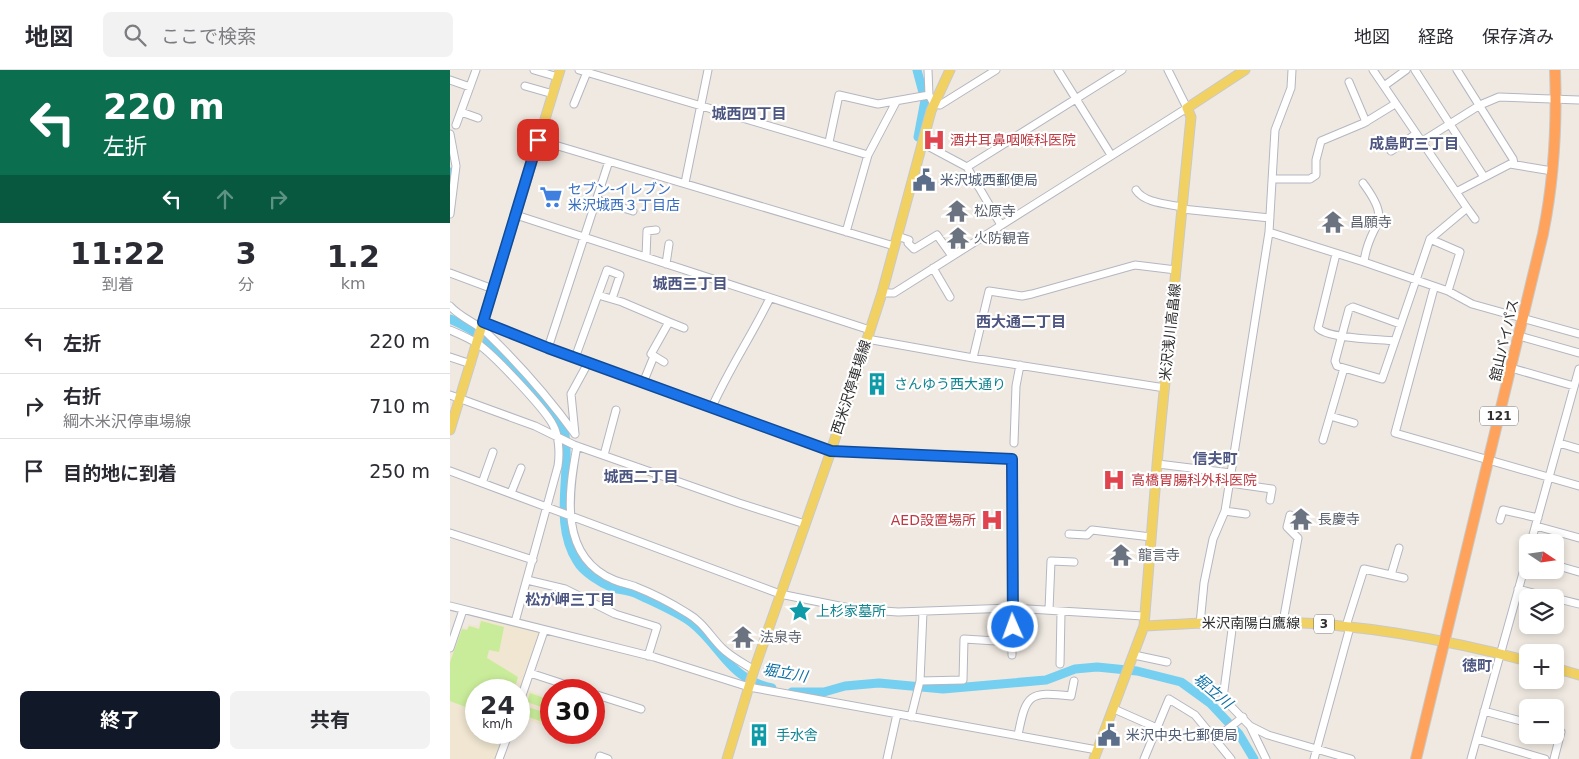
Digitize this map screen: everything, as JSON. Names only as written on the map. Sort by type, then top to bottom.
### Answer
[{"type":"highway","name":"舘山バイパス","points":[[1416,759],[1543,234],[1552,171],[1556,100],[1555,70]]},
{"type":"main road","name":"西米沢停車場線","points":[[727,759],[754,670],[831,451],[882,293],[934,104],[950,70]]},
{"type":"main road","points":[[1187,108],[1245,70]]},
{"type":"main road","points":[[450,430],[559,73]]},
{"type":"main road","name":"米沢浅川高畠線","points":[[1144,621],[1192,117],[1187,108]]},
{"type":"main road","points":[[1096,755],[1134,656],[1144,621]]},
{"type":"main road","name":"米沢南陽白鷹線","points":[[1144,621],[1200,624],[1283,622],[1348,627],[1446,640],[1519,659]]},
{"type":"main road","points":[[1564,671],[1579,675]]},
{"type":"street","points":[[456,125],[476,70]]},
{"type":"street","points":[[534,70],[559,73]]},
{"type":"street","points":[[579,70],[700,104],[868,155]]},
{"type":"street","points":[[685,183],[708,70]]},
{"type":"street","points":[[928,70],[928,95],[934,104],[940,105],[996,70]]},
{"type":"street","points":[[1058,70],[1110,155]]},
{"type":"street","points":[[967,167],[1122,70]]},
{"type":"street","points":[[882,293],[894,293],[1187,108],[1168,70]]},
{"type":"street","points":[[1200,624],[1204,583],[1213,539],[1225,510],[1230,482],[1269,232],[1276,130],[1291,88],[1292,70]]},
{"type":"street","points":[[1373,70],[1475,219]]},
{"type":"street","points":[[1384,86],[1406,70]]},
{"type":"street","points":[[1415,70],[1451,123],[1484,177]]},
{"type":"street","points":[[1457,70],[1514,159],[1514,164]]},
{"type":"street","points":[[574,104],[589,72]]},
{"type":"street","points":[[450,80],[470,87]]},
{"type":"street","points":[[1349,82],[1366,122]]},
{"type":"street","points":[[524,86],[553,94]]},
{"type":"street","points":[[829,142],[840,95],[878,104],[928,95]]},
{"type":"street","points":[[1421,142],[1480,105],[1499,97],[1520,96],[1556,100],[1579,100]]},
{"type":"street","points":[[846,232],[868,155],[896,102]]},
{"type":"street","points":[[1272,179],[1310,179],[1316,175],[1316,160],[1322,141],[1366,122],[1395,104]]},
{"type":"street","points":[[461,112],[478,118]]},
{"type":"street","points":[[450,134],[456,166],[450,214]]},
{"type":"street","points":[[1387,144],[1391,151],[1416,134]]},
{"type":"street","points":[[538,140],[894,246]]},
{"type":"street","points":[[922,143],[967,167],[1001,225]]},
{"type":"street","points":[[548,348],[610,161]]},
{"type":"street","points":[[1456,192],[1514,164],[1552,171]]},
{"type":"street","points":[[1363,183],[1377,201],[1380,218],[1369,242],[1364,262]]},
{"type":"street","points":[[1136,190],[1138,195],[1153,201],[1182,208],[1270,218]]},
{"type":"street","points":[[597,200],[633,211]]},
{"type":"street","points":[[1400,324],[1353,307],[1349,309],[1335,361],[1337,366],[1382,379],[1430,239],[1467,208]]},
{"type":"street","points":[[516,215],[646,256],[869,334],[973,358],[1165,388]]},
{"type":"street","points":[[646,256],[647,231],[656,230]]},
{"type":"street","points":[[1269,232],[1364,262],[1434,288],[1448,291],[1472,304],[1579,334]]},
{"type":"street","points":[[897,236],[909,240],[908,243],[914,249],[937,235],[952,256]]},
{"type":"street","points":[[1430,239],[1460,252],[1448,291]]},
{"type":"street","points":[[666,264],[669,244]]},
{"type":"street","points":[[1336,254],[1317,324],[1321,331],[1395,341]]},
{"type":"street","points":[[973,358],[989,291],[1022,296],[1136,265],[1176,270]]},
{"type":"street","points":[[934,268],[950,297]]},
{"type":"street","points":[[575,358],[607,270],[620,275],[612,299]]},
{"type":"street","points":[[450,273],[493,289]]},
{"type":"street","points":[[1434,288],[1395,433],[1579,486]]},
{"type":"street","points":[[598,295],[684,328]]},
{"type":"street","points":[[712,407],[730,369],[755,328],[770,298]]},
{"type":"street","points":[[450,306],[458,315],[481,327],[548,348],[831,451],[1012,459],[1012,608],[1014,613],[1012,655]]},
{"type":"street","points":[[664,362],[651,354],[669,322]]},
{"type":"street","points":[[481,327],[554,406],[574,434]]},
{"type":"street","points":[[450,330],[477,342],[494,358],[545,414],[552,423],[557,438],[560,456],[515,622]]},
{"type":"street","points":[[1519,336],[1579,353]]},
{"type":"street","points":[[643,383],[654,356]]},
{"type":"street","points":[[450,357],[470,364]]},
{"type":"street","points":[[588,363],[571,394],[574,434],[570,482],[571,517],[578,550],[589,564],[614,580],[637,587],[690,615],[701,623],[722,647],[754,670]]},
{"type":"street","points":[[1014,443],[1016,386],[1020,365]]},
{"type":"street","points":[[1323,440],[1344,368]]},
{"type":"street","points":[[1511,368],[1574,386]]},
{"type":"street","points":[[1533,534],[1579,369]]},
{"type":"street","points":[[450,395],[535,426],[557,438],[739,503],[805,524]]},
{"type":"street","points":[[1570,402],[1579,405]]},
{"type":"street","points":[[604,455],[616,410]]},
{"type":"street","points":[[1330,416],[1354,423]]},
{"type":"street","points":[[1559,443],[1579,449]]},
{"type":"street","points":[[482,483],[493,452]]},
{"type":"street","points":[[1158,464],[1231,473]]},
{"type":"street","points":[[511,493],[521,468]]},
{"type":"street","points":[[450,471],[780,594],[854,609],[923,612],[1012,608],[1049,610],[1061,613],[1144,621]]},
{"type":"street","points":[[1230,482],[1272,489],[1270,500]]},
{"type":"street","points":[[1225,510],[1246,514]]},
{"type":"street","points":[[1500,520],[1503,510],[1579,538]]},
{"type":"street","points":[[1283,622],[1298,538],[1287,527],[1290,515]]},
{"type":"street","points":[[1069,534],[1087,535],[1092,530],[1151,536]]},
{"type":"street","points":[[450,533],[533,560]]},
{"type":"street","points":[[1391,575],[1399,548]]},
{"type":"street","points":[[1049,610],[1051,561],[1074,562]]},
{"type":"street","points":[[1564,568],[1579,572]]},
{"type":"street","points":[[1314,759],[1364,569],[1404,578]]},
{"type":"street","points":[[1472,759],[1521,579]]},
{"type":"street","points":[[527,580],[565,589],[615,614],[657,627],[648,656]]},
{"type":"street","points":[[1564,600],[1579,604]]},
{"type":"street","points":[[450,606],[648,656],[749,686],[1018,736],[1096,755]]},
{"type":"street","points":[[450,648],[463,610]]},
{"type":"street","points":[[911,717],[920,681],[923,612]]},
{"type":"street","points":[[1060,664],[1061,613]]},
{"type":"street","points":[[1233,622],[1224,698],[1250,726],[1268,735],[1350,759]]},
{"type":"street","points":[[528,679],[544,631]]},
{"type":"street","points":[[920,681],[963,680],[964,639],[1012,642]]},
{"type":"street","points":[[1134,656],[1167,662]]},
{"type":"street","points":[[530,673],[548,679]]},
{"type":"street","points":[[1018,736],[1023,709],[1032,697],[1045,693],[1071,696],[1074,681]]},
{"type":"street","points":[[605,698],[641,709]]},
{"type":"street","points":[[1144,759],[1168,699],[1195,715],[1218,737],[1231,759]]},
{"type":"street","points":[[1114,709],[1157,728]]},
{"type":"street","points":[[1484,711],[1519,721]]},
{"type":"street","points":[[887,759],[897,714]]},
{"type":"street","points":[[1218,737],[1242,718]]},
{"type":"street","points":[[1250,726],[1266,759]]},
{"type":"street","points":[[1477,739],[1545,759]]},
{"type":"street","points":[[499,759],[505,744]]},
{"type":"street","points":[[1554,759],[1558,744]]},
{"type":"street","points":[[599,759],[600,756],[608,759]]},
{"type":"shaded area","points":[[481,617],[539,632],[523,679],[465,679],[465,744],[501,744],[495,759],[450,759],[450,656],[460,627],[467,628],[468,624],[478,626]]},
{"type":"shaded area","points":[[530,691],[540,694],[540,725],[530,721]]},
{"type":"green space","points":[[481,621],[504,627],[499,652],[489,650],[487,658],[518,677],[517,679],[465,679],[465,707],[450,701],[450,662],[462,629],[467,630],[469,626],[479,629]]},
{"type":"green space","points":[[530,693],[540,696],[540,707],[530,703]]},
{"type":"green space","points":[[530,708],[540,711],[540,721],[530,718]]},
{"type":"waterway","points":[[917,70],[925,100],[918,137]]},
{"type":"waterway","points":[[450,172],[450,179]]},
{"type":"waterway","name":"堀立川","points":[[450,319],[486,340],[531,385],[554,413],[561,425],[565,435],[566,451],[564,500],[566,531],[570,546],[583,569],[608,586],[635,593],[686,619],[702,632],[736,670],[757,684],[772,688]]},
{"type":"waterway","name":"堀立川","points":[[792,692],[824,692],[845,686],[879,683],[943,689],[1046,680],[1075,669],[1097,667],[1137,671],[1181,682],[1210,703],[1239,734],[1254,759]]},
{"type":"place","name":"酒井耳鼻咽喉科医院","points":[[934,140]]},
{"type":"place","name":"米沢城西郵便局","points":[[924,180]]},
{"type":"place","name":"セブン-イレブン 米沢城西３丁目店","points":[[551,197]]},
{"type":"place","name":"松原寺","points":[[957,211]]},
{"type":"place","name":"昌願寺","points":[[1333,222]]},
{"type":"place","name":"火防観音","points":[[958,238]]},
{"type":"place","name":"さんゆう西大通り","points":[[877,384]]},
{"type":"place","name":"高橋胃腸科外科医院","points":[[1114,480]]},
{"type":"place","name":"長慶寺","points":[[1301,519]]},
{"type":"place","name":"AED設置場所","points":[[992,520]]},
{"type":"place","name":"龍言寺","points":[[1121,555]]},
{"type":"place","name":"上杉家墓所","points":[[800,611]]},
{"type":"place","name":"法泉寺","points":[[743,637]]},
{"type":"place","name":"手水舎","points":[[759,735]]},
{"type":"place","name":"米沢中央七郵便局","points":[[1109,735]]},
{"type":"district","name":"城西四丁目","points":[[749,114]]},
{"type":"district","name":"成島町三丁目","points":[[1414,144]]},
{"type":"district","name":"城西三丁目","points":[[690,284]]},
{"type":"district","name":"西大通二丁目","points":[[1021,322]]},
{"type":"district","name":"信夫町","points":[[1215,459]]},
{"type":"district","name":"城西二丁目","points":[[641,477]]},
{"type":"district","name":"松が岬三丁目","points":[[570,600]]},
{"type":"district","name":"徳町","points":[[1477,666]]},
{"type":"route","points":[[538,140],[483,322],[548,348],[831,451],[1012,459],[1013,627]]}]
